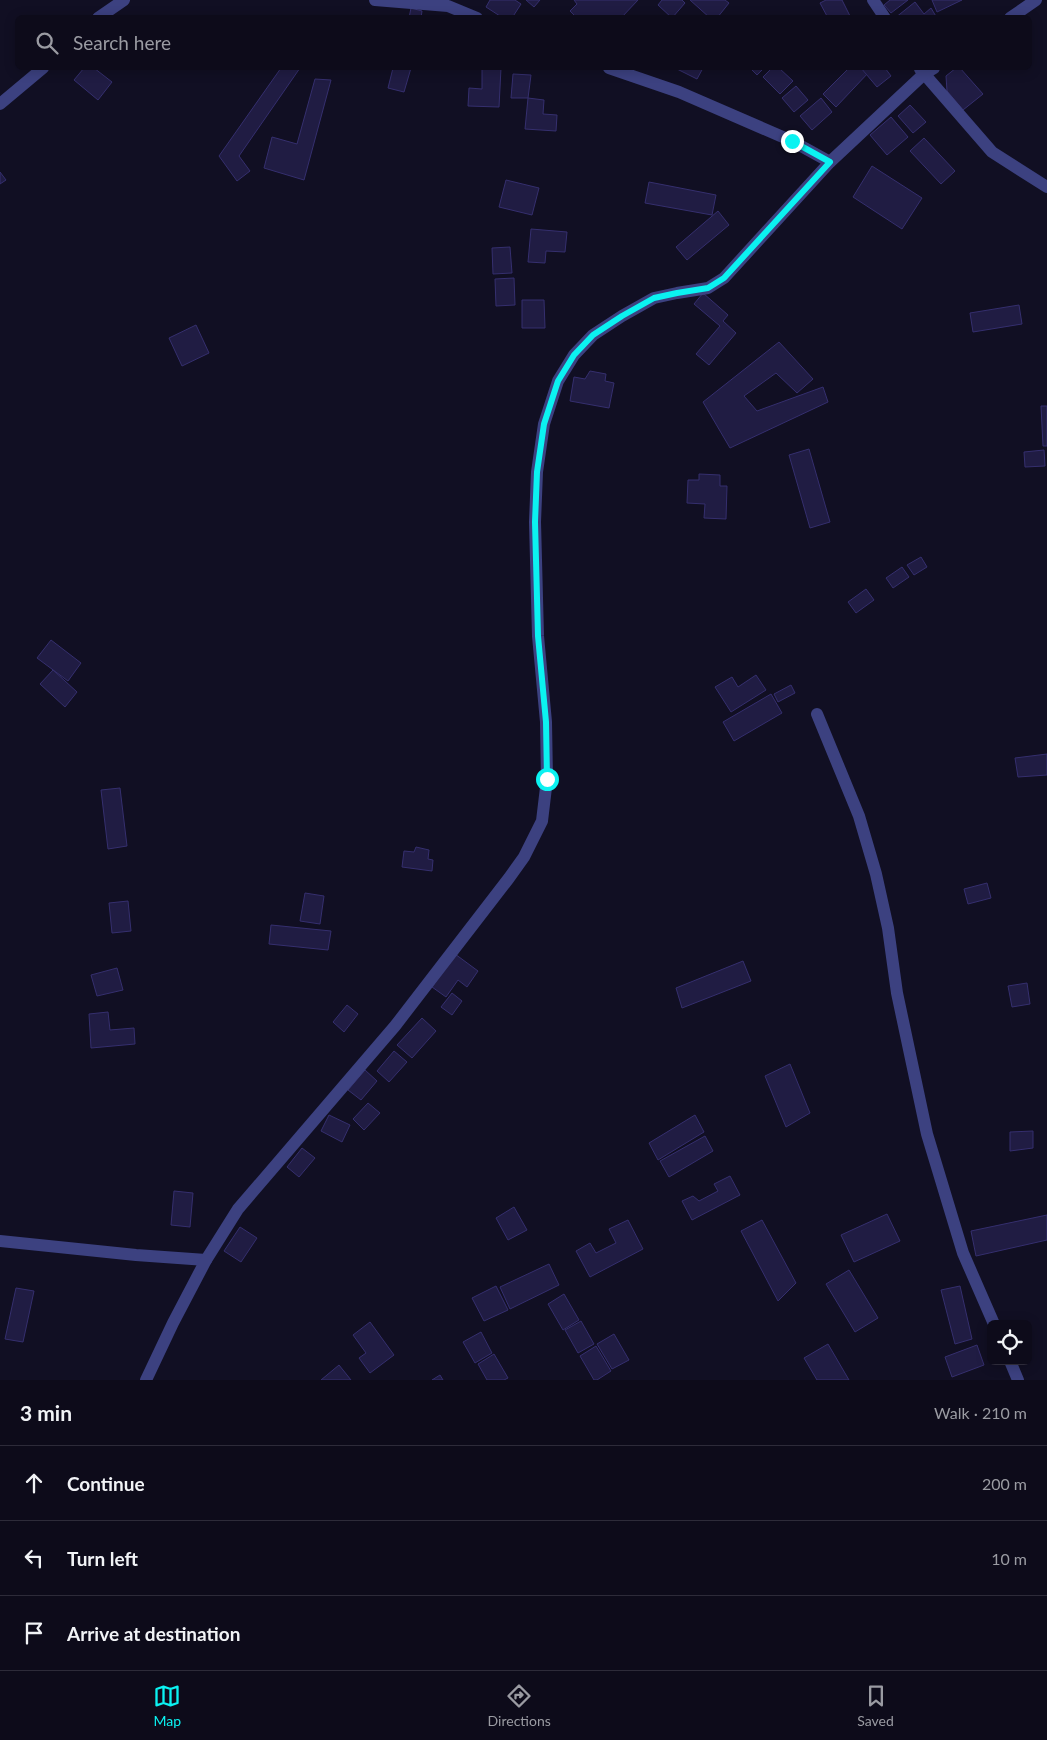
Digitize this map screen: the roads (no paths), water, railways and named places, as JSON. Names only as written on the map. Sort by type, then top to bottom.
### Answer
[{"type":"street","points":[[102,15],[124,0]]},
{"type":"street","points":[[375,0],[448,6],[470,15]]},
{"type":"street","points":[[872,0],[882,15]]},
{"type":"street","points":[[1014,15],[1036,0]]},
{"type":"street","points":[[0,104],[41,70]]},
{"type":"street","points":[[615,70],[679,92],[792,141],[830,162]]},
{"type":"street","points":[[146,1380],[206,1260],[238,1209],[395,1026],[524,857],[542,821],[547,779],[546,722],[538,636],[535,522],[537,472],[544,424],[558,381],[574,355],[593,335],[654,298],[708,288],[724,278],[830,162],[926,70],[992,152],[1047,187]]},
{"type":"street","points":[[817,714],[859,816],[876,874],[888,928],[897,993],[927,1134],[963,1253],[992,1320]]},
{"type":"street","points":[[0,1241],[206,1260]]},
{"type":"street","points":[[1012,1365],[1018,1380]]}]
